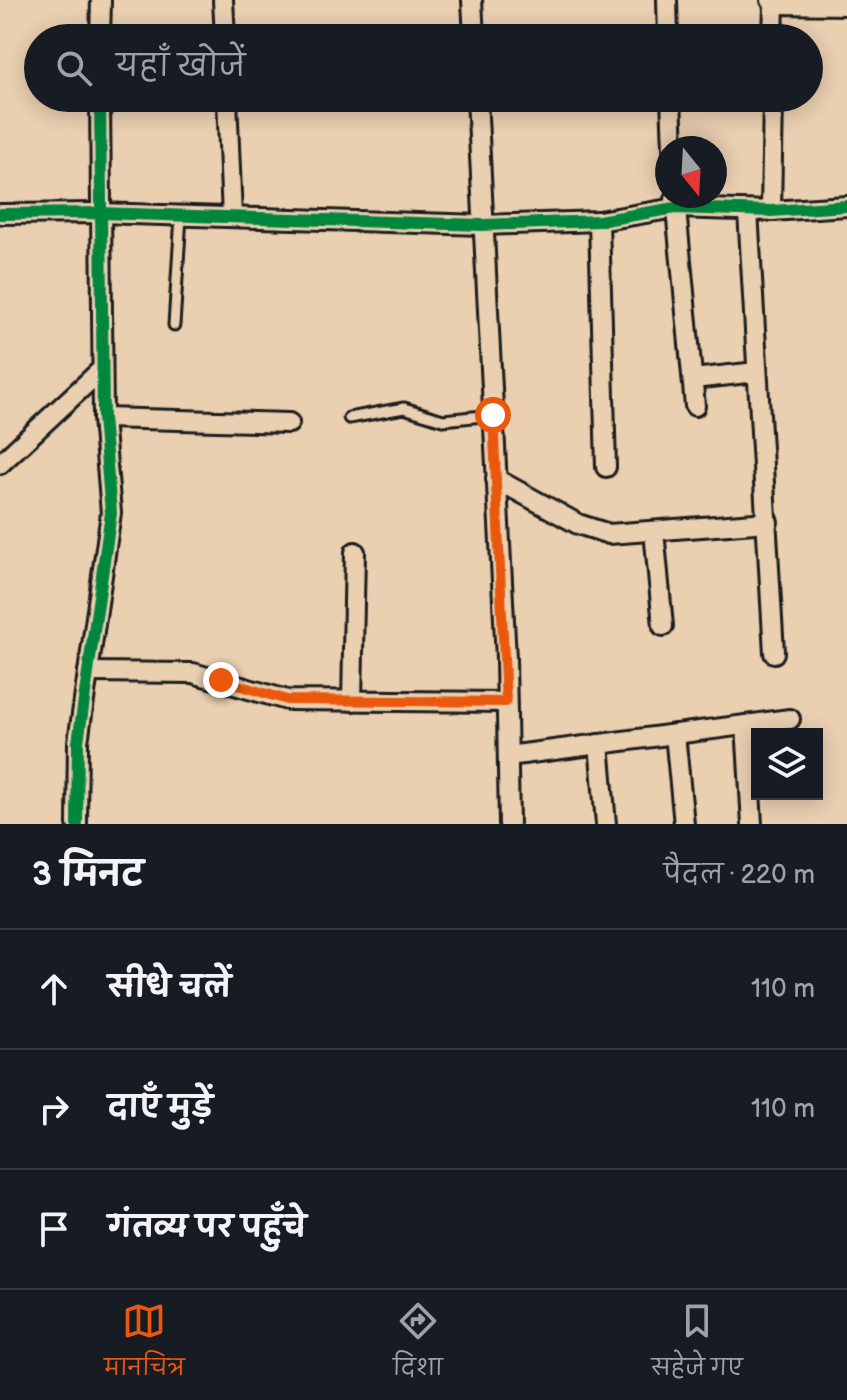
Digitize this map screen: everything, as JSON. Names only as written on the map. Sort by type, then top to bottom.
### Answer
[{"type":"street","points":[[100,24],[101,0]]},
{"type":"street","points":[[223,0],[224,24]]},
{"type":"street","points":[[472,0],[473,24]]},
{"type":"street","points":[[667,0],[668,24]]},
{"type":"street","points":[[773,24],[772,2],[847,5]]},
{"type":"street","points":[[77,824],[78,742],[111,513],[103,418],[100,112]]},
{"type":"street","points":[[228,112],[232,217]]},
{"type":"street","points":[[478,112],[509,824]]},
{"type":"street","points":[[672,112],[673,136]]},
{"type":"street","points":[[771,211],[773,112]]},
{"type":"street","points":[[724,208],[771,211],[847,206]]},
{"type":"street","points":[[0,214],[99,213],[482,225],[599,221],[655,207]]},
{"type":"street","points":[[676,208],[695,406]]},
{"type":"street","points":[[748,211],[774,653]]},
{"type":"street","points":[[599,221],[606,467]]},
{"type":"street","points":[[0,464],[102,369]]},
{"type":"street","points":[[693,379],[757,372]]},
{"type":"street","points":[[103,418],[289,423]]},
{"type":"street","points":[[496,479],[596,532],[768,522]]},
{"type":"street","points":[[654,531],[663,626]]},
{"type":"street","points":[[352,701],[355,552]]},
{"type":"street","points":[[88,672],[193,673],[287,700],[506,702]]},
{"type":"street","points":[[508,756],[790,719]]},
{"type":"street","points":[[746,725],[752,824]]},
{"type":"street","points":[[675,734],[684,824]]},
{"type":"street","points":[[599,744],[606,824]]},
{"type":"lane","points":[[174,325],[181,216]]},
{"type":"lane","points":[[349,418],[404,408],[443,420],[493,415]]},
{"type":"cycle path","points":[[77,824],[78,742],[111,513],[103,418],[100,112]]},
{"type":"cycle path","points":[[0,214],[99,213],[482,225],[599,221],[675,208],[771,211],[847,206]]},
{"type":"route","points":[[221,680],[287,700],[506,702],[493,415]]}]
